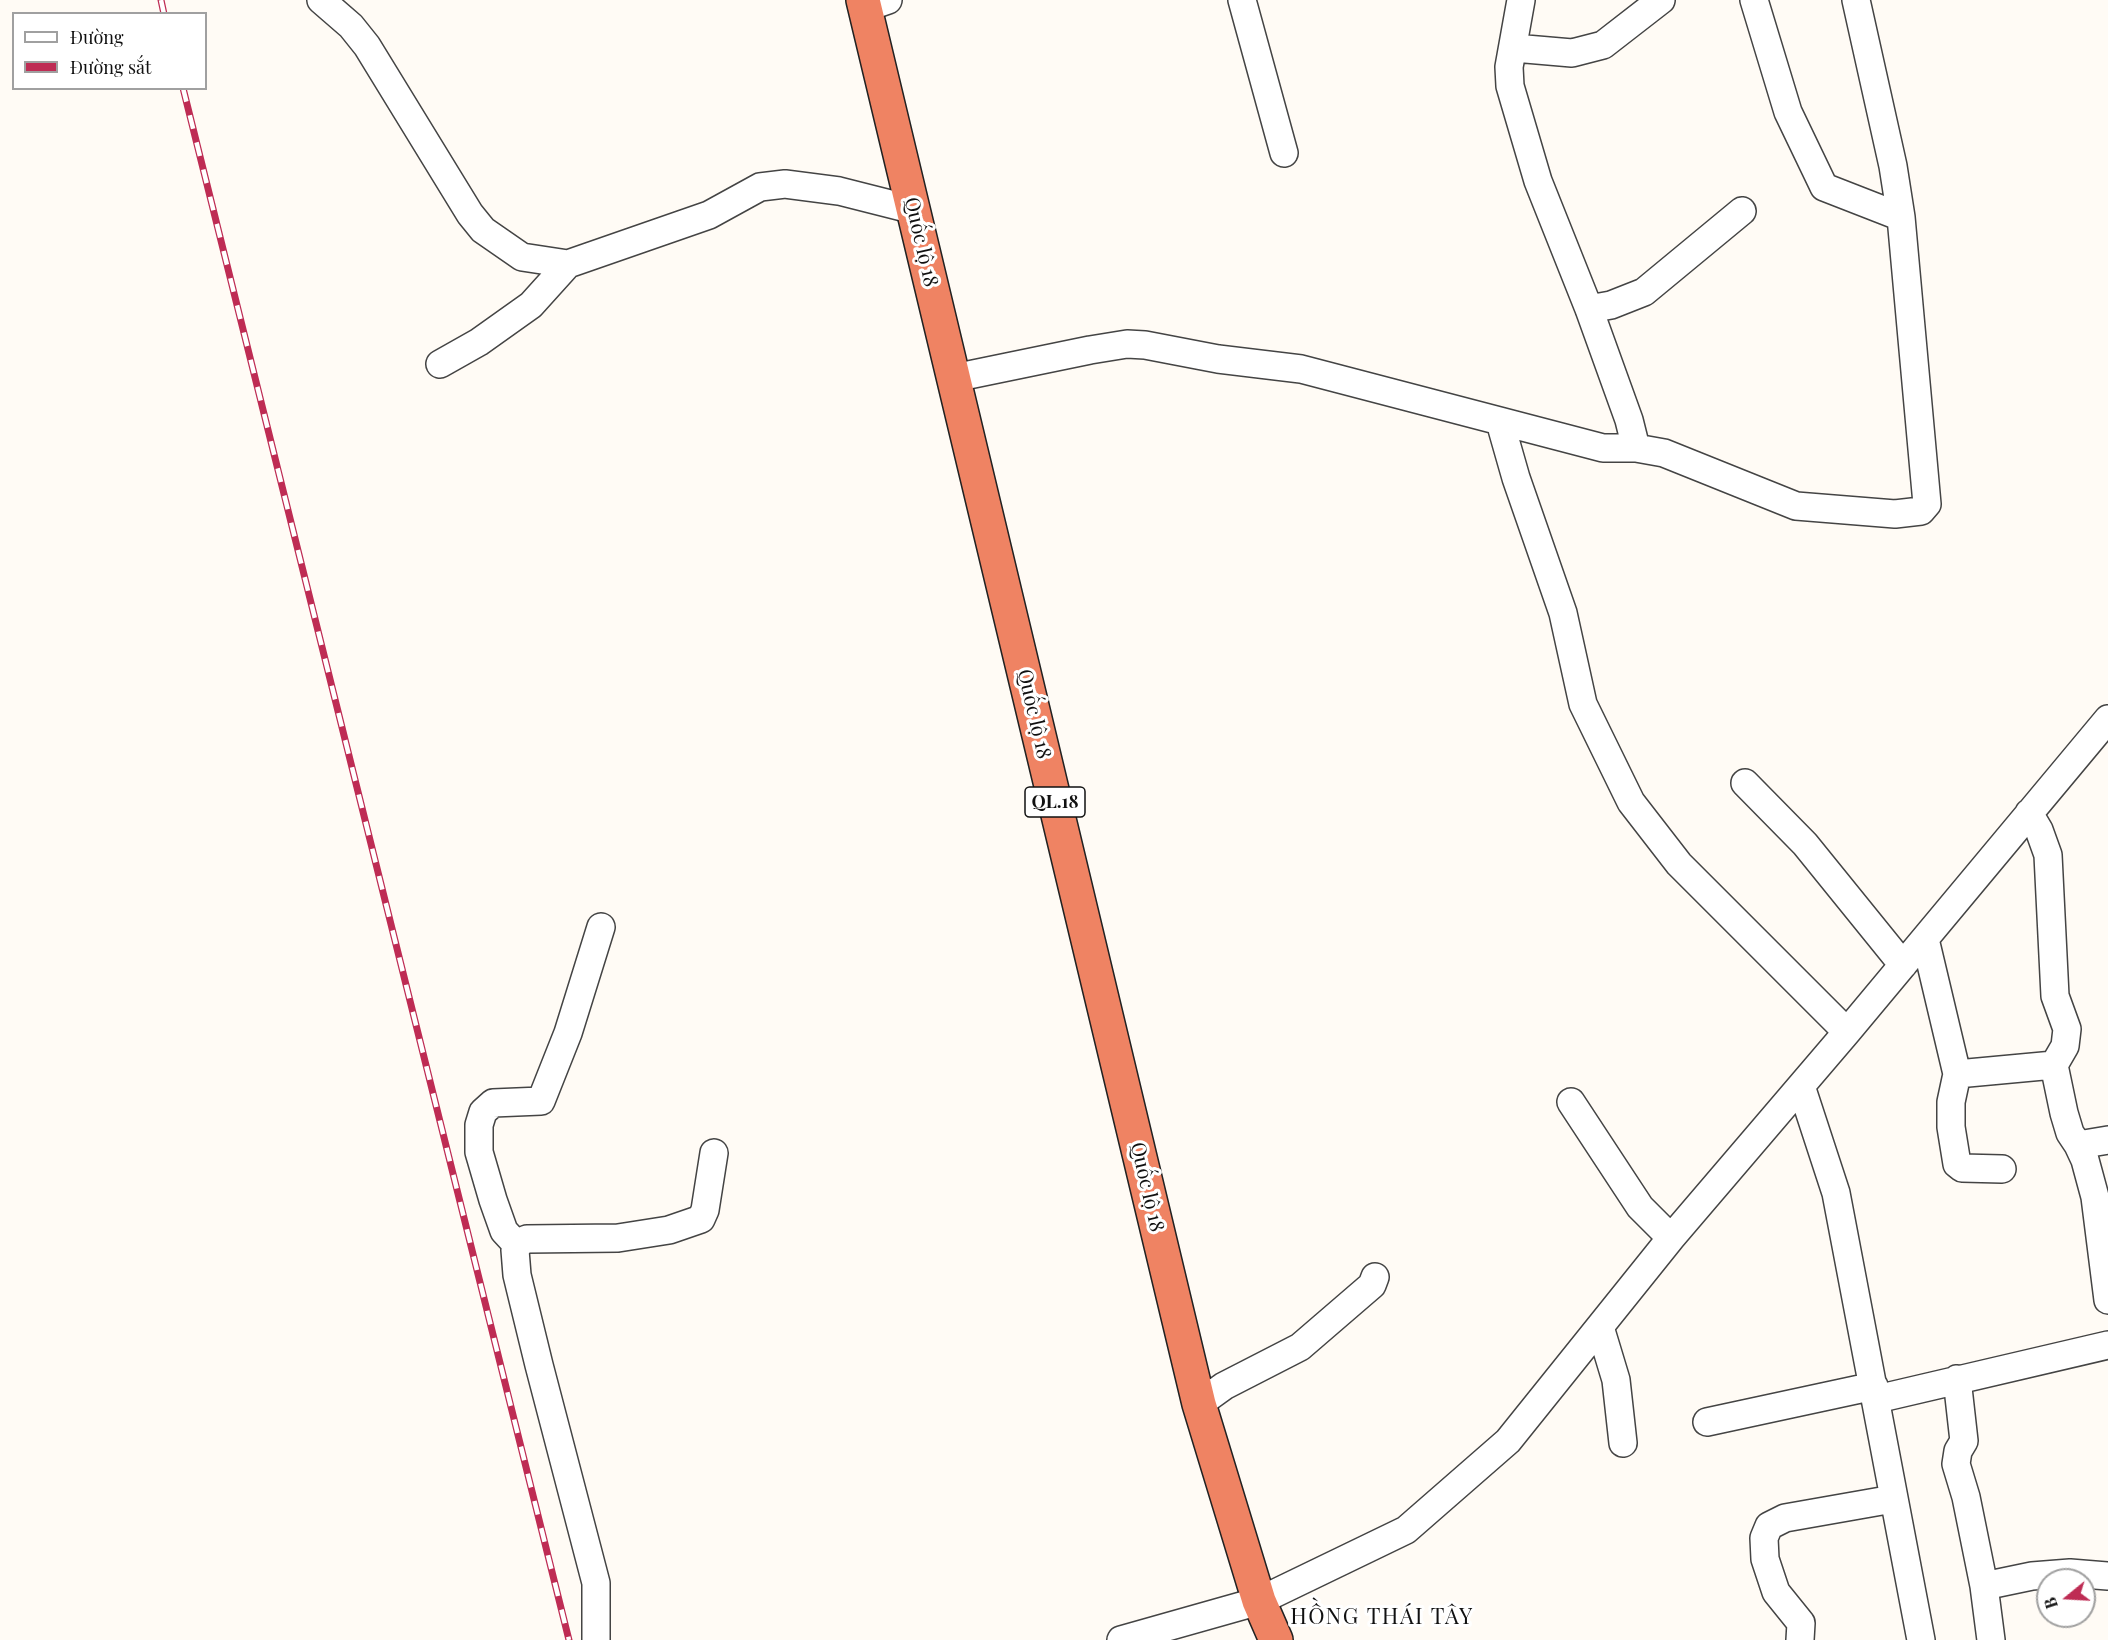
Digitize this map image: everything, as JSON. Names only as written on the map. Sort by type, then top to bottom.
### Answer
[{"type":"highway","name":"Quốc lộ 18","points":[[872,3],[914,210],[1199,1404],[1259,1601]]},
{"type":"highway","name":"QL.18","points":[[1259,1601],[1276,1640]]},
{"type":"street","points":[[321,0],[351,26],[367,46],[470,214],[483,230],[522,257],[568,264],[709,215],[760,187],[808,185],[914,210]]},
{"type":"street","points":[[1242,0],[1284,153]]},
{"type":"street","points":[[1521,0],[1509,67],[1510,86],[1538,181],[1589,309],[1629,420],[1636,448]]},
{"type":"street","points":[[1514,48],[1572,53],[1603,45],[1661,0]]},
{"type":"street","points":[[1754,0],[1788,112],[1824,187],[1901,217]]},
{"type":"street","points":[[954,378],[1090,350],[1145,345],[1218,359],[1301,369],[1378,387],[1500,422],[1603,448],[1636,448],[1664,453],[1796,506],[1895,514],[1924,509],[1927,504],[1901,217],[1893,166],[1856,0]]},
{"type":"street","points":[[1589,309],[1611,305],[1644,292],[1742,211]]},
{"type":"street","points":[[440,364],[479,342],[531,304],[568,264]]},
{"type":"street","points":[[1500,422],[1516,478],[1563,613],[1583,704],[1632,802],[1679,864],[1848,1032]]},
{"type":"street","points":[[1121,1640],[1259,1601],[1406,1530],[1508,1441],[1671,1238],[1848,1032],[2108,719]]},
{"type":"street","points":[[1745,783],[1805,844],[1903,965]]},
{"type":"street","points":[[2029,813],[2039,830],[2048,855],[2055,996],[2067,1029],[2065,1046],[2054,1065],[2070,1133],[2085,1160],[2097,1205],[2108,1300]]},
{"type":"street","points":[[517,1245],[504,1231],[493,1200],[479,1152],[479,1125],[483,1112],[493,1103],[541,1101],[568,1033],[601,927]]},
{"type":"street","points":[[1925,939],[1957,1074],[1952,1102],[1951,1127],[1957,1164],[1962,1168],[2001,1169]]},
{"type":"street","points":[[1957,1074],[2054,1065]]},
{"type":"street","points":[[1801,1086],[1836,1193],[1921,1640]]},
{"type":"street","points":[[1571,1102],[1640,1207],[1671,1238]]},
{"type":"street","points":[[2078,1145],[2108,1140]]},
{"type":"street","points":[[596,1640],[596,1583],[520,1286],[514,1254],[517,1245],[527,1239],[618,1238],[669,1230],[701,1220],[705,1210],[714,1153]]},
{"type":"street","points":[[1199,1404],[1224,1386],[1300,1347],[1372,1285],[1375,1277]]},
{"type":"street","points":[[1600,1327],[1616,1380],[1623,1443]]},
{"type":"street","points":[[1707,1422],[1957,1379],[2108,1345]]},
{"type":"street","points":[[1957,1379],[1964,1441],[1958,1451],[1956,1464],[1966,1497],[1984,1586],[1990,1640]]},
{"type":"street","points":[[1800,1640],[1801,1623],[1776,1592],[1765,1559],[1763,1545],[1769,1527],[1785,1518],[1893,1499]]},
{"type":"street","points":[[1984,1586],[2060,1574],[2108,1576]]},
{"type":"railway","points":[[161,0],[164,12]]},
{"type":"railway","points":[[183,90],[569,1640]]},
{"type":"district","name":"HỒNG THÁI TÂY","points":[[1382,1617]]}]
